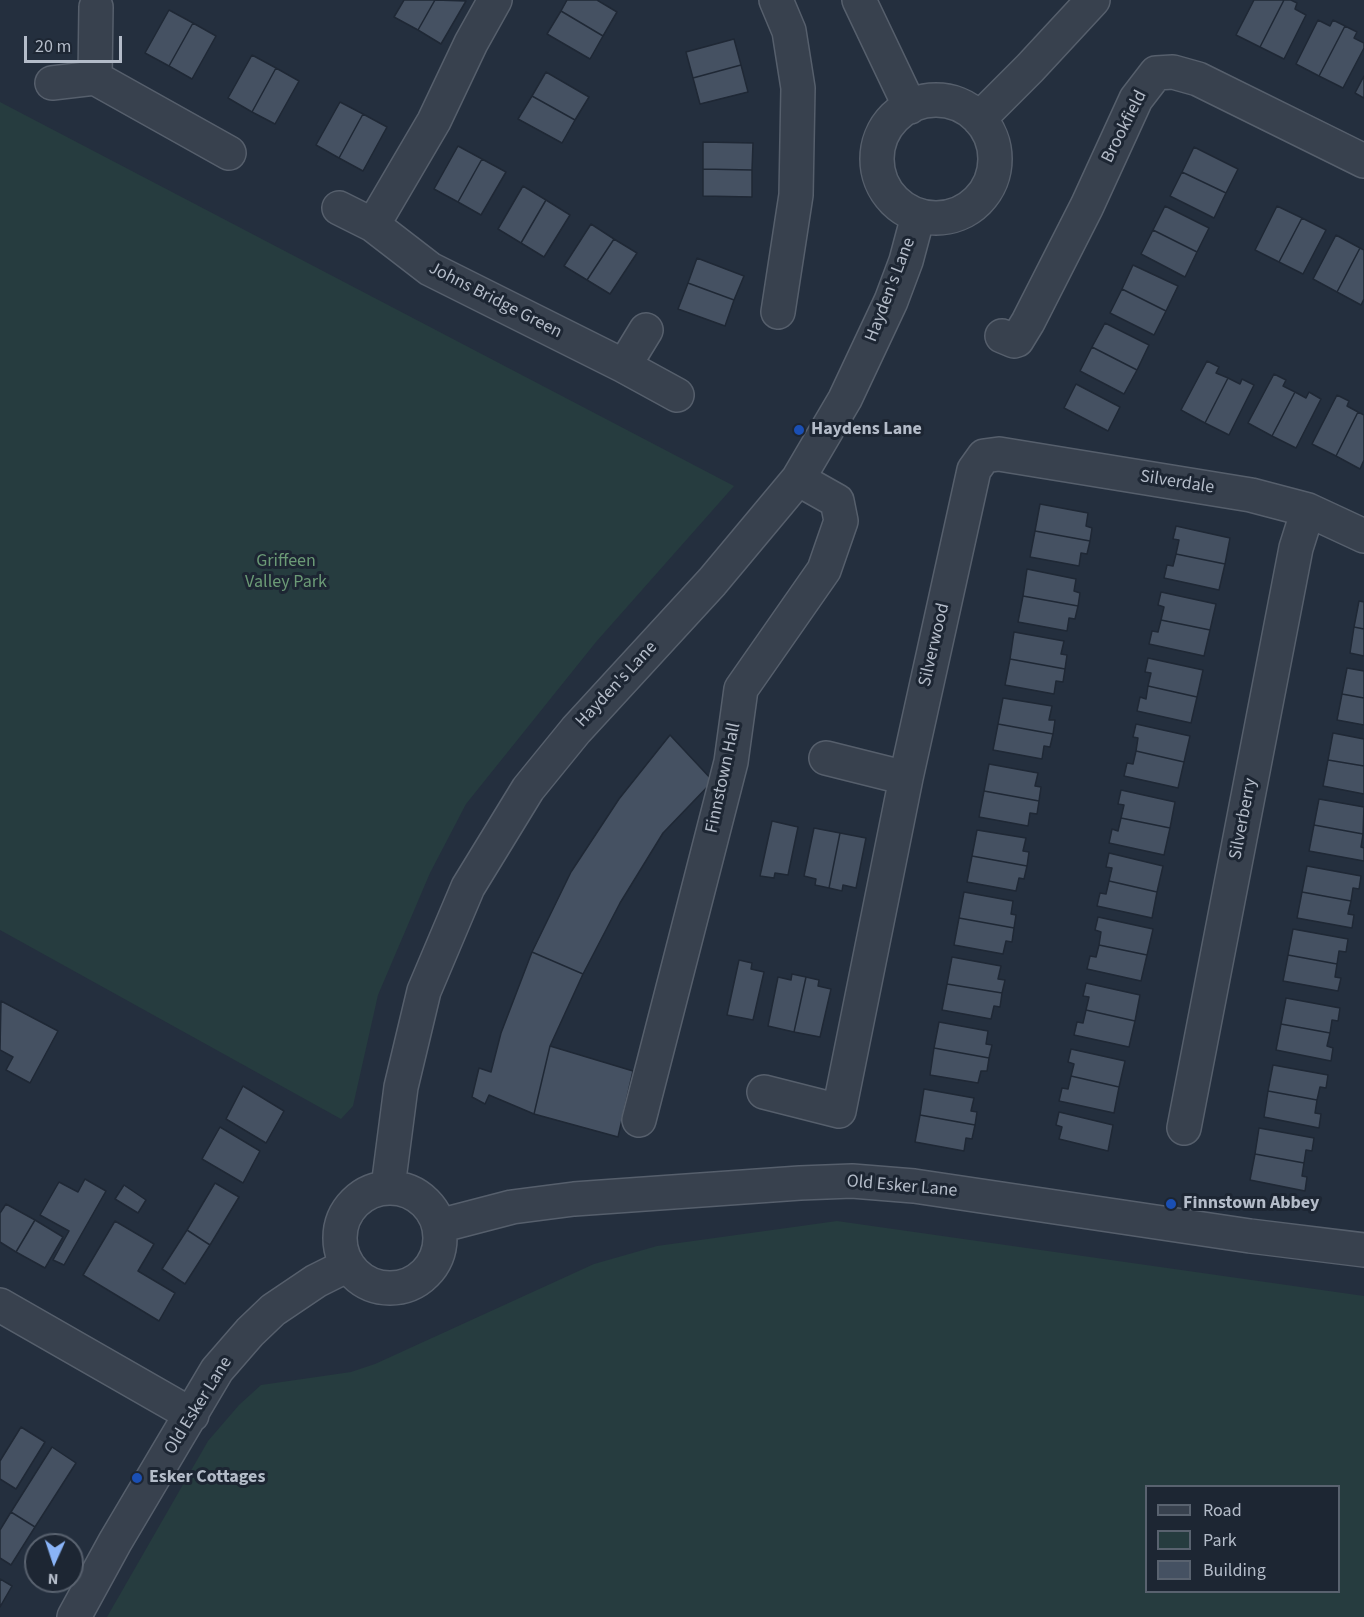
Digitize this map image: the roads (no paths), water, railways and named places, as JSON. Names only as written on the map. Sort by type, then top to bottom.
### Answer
[{"type":"street","points":[[373,225],[434,121],[471,43],[495,0]]},
{"type":"street","points":[[776,0],[789,31],[798,98],[796,195],[778,312]]},
{"type":"street","points":[[859,0],[910,107]]},
{"type":"street","points":[[979,119],[1093,0]]},
{"type":"street","points":[[95,78],[101,2]]},
{"type":"street","name":"Brookfield","points":[[1002,336],[1017,340],[1028,322],[1087,206],[1136,99],[1156,73],[1173,72],[1198,79],[1364,161]]},
{"type":"street","points":[[52,83],[95,78],[229,153]]},
{"type":"street","points":[[936,100],[963,107],[979,119],[991,137],[995,155],[994,172],[988,189],[977,202],[962,212],[945,218],[918,216],[896,202],[885,189],[879,175],[878,148],[883,133],[893,119],[910,107],[936,100]]},
{"type":"street","name":"Johns Bridge Green","points":[[339,208],[373,225],[430,269],[677,395]]},
{"type":"street","name":"Hayden's Lane","points":[[388,1187],[401,1087],[424,991],[468,887],[528,789],[569,738],[712,582],[798,479],[845,399],[891,301],[906,261],[918,216]]},
{"type":"street","points":[[624,366],[646,330]]},
{"type":"street","name":"Silverdale","points":[[984,456],[999,454],[1251,495],[1308,510],[1364,536]]},
{"type":"street","name":"Silverwood","points":[[764,1092],[839,1111],[906,778],[974,470],[984,456]]},
{"type":"street","name":"Finnstown Hall","points":[[639,1120],[731,762],[741,689],[824,570],[841,521],[837,501],[798,479]]},
{"type":"street","name":"Silverberry","points":[[1184,1128],[1296,548],[1308,510]]},
{"type":"street","points":[[826,758],[906,778]]},
{"type":"street","name":"Old Esker Lane","points":[[439,1226],[512,1207],[573,1199],[852,1181],[914,1186],[1250,1236],[1364,1250]]},
{"type":"street","points":[[388,1187],[407,1190],[416,1195],[434,1212],[441,1240],[438,1255],[422,1277],[409,1285],[394,1288],[369,1284],[357,1276],[341,1251],[340,1236],[343,1221],[350,1207],[370,1192],[388,1187]]},
{"type":"street","name":"Old Esker Lane","points":[[74,1617],[115,1542],[217,1370],[250,1332],[273,1310],[316,1281],[348,1265]]},
{"type":"street","points":[[0,1305],[192,1415]]},
{"type":"place","name":"Haydens Lane","points":[[799,430]]},
{"type":"place","name":"Finnstown Abbey","points":[[1171,1204]]},
{"type":"place","name":"Esker Cottages","points":[[137,1478]]},
{"type":"park label","name":"Griffeen Valley Park","points":[[286,572]]}]
